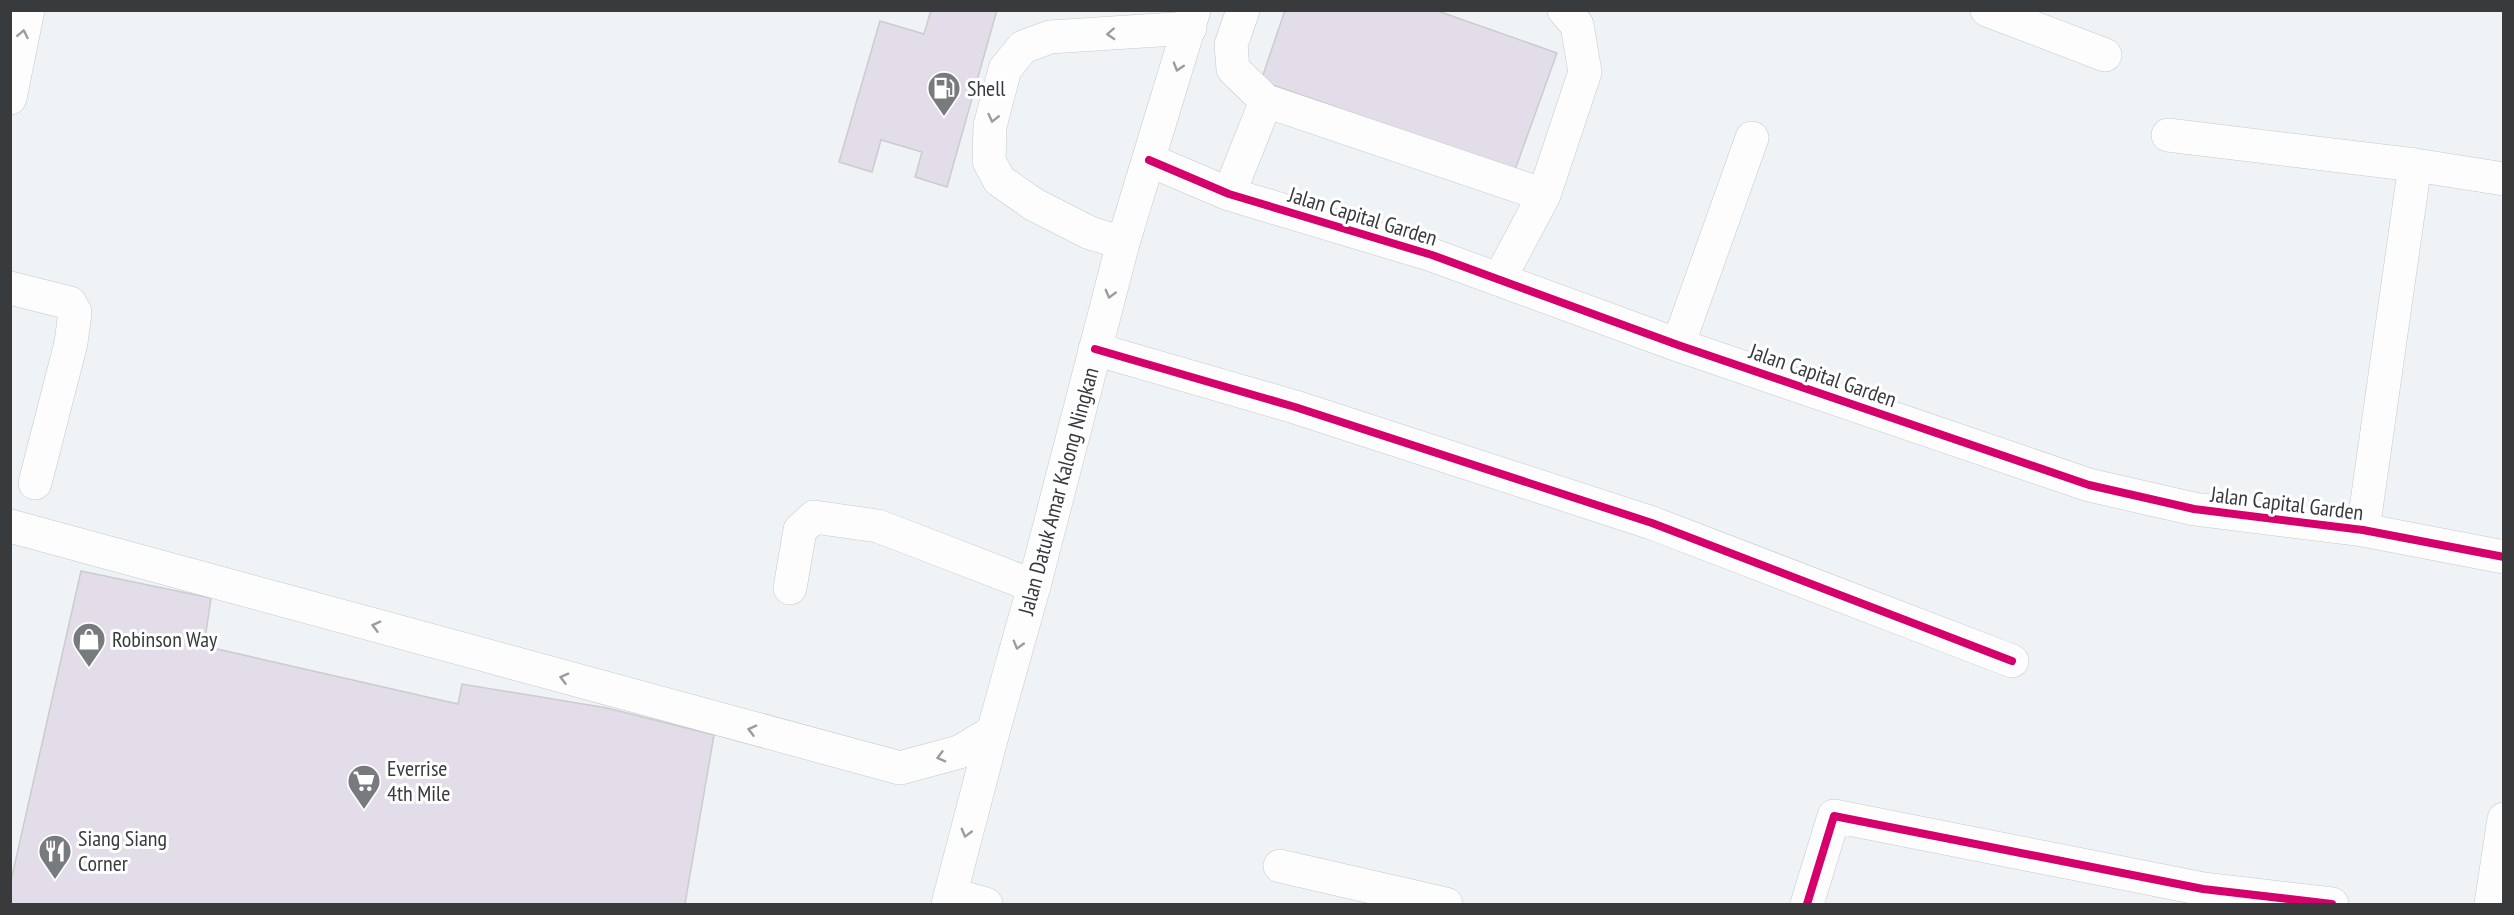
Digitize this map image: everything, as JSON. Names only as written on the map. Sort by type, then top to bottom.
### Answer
[{"type":"main road","points":[[13,80],[28,10]]},
{"type":"main road","points":[[1244,10],[1231,45],[1233,69],[1266,101],[1544,195]]},
{"type":"main road","points":[[1500,278],[1544,195],[1585,72],[1577,25],[1564,10]]},
{"type":"main road","points":[[1987,10],[2105,55]]},
{"type":"main road","points":[[1124,243],[1080,228],[1034,204],[999,180],[990,161],[990,126],[1005,69],[1023,47],[1050,37],[1192,19]]},
{"type":"main road","name":"Jalan Datuk Amar Kalong Ningkan","points":[[949,899],[1124,243],[1192,19]]},
{"type":"main road","points":[[1229,194],[1266,101]]},
{"type":"main road","points":[[2168,135],[2415,165],[2504,179]]},
{"type":"main road","points":[[1678,345],[1752,138]]},
{"type":"main road","name":"Jalan Capital Garden","points":[[1149,160],[1229,194],[1500,278],[1678,345],[2090,485],[2194,509],[2363,530],[2504,557]]},
{"type":"main road","points":[[2363,530],[2415,165]]},
{"type":"main road","points":[[10,288],[57,298],[70,303],[75,312],[71,343],[35,483]]},
{"type":"main road","points":[[1095,349],[1295,407],[1652,523],[2012,661]]},
{"type":"main road","points":[[790,588],[800,530],[814,517],[878,526],[1034,586]]},
{"type":"main road","points":[[10,526],[900,768],[959,752],[993,732]]},
{"type":"main road","points":[[1808,904],[1834,816],[2202,897],[2332,904]]},
{"type":"main road","points":[[2491,904],[2504,819]]},
{"type":"main road","points":[[1280,866],[1446,904]]},
{"type":"main road","points":[[949,899],[986,904]]},
{"type":"building","points":[[931,10],[997,10],[947,187],[915,177],[922,152],[881,140],[872,172],[839,162],[880,21],[924,34]]},
{"type":"building","points":[[1285,10],[1435,10],[1557,53],[1515,170],[1261,81]]},
{"type":"building","name":"Everrise 4th Mile","points":[[81,571],[211,598],[204,646],[458,704],[462,684],[607,708],[714,735],[685,904],[10,904],[10,885]]},
{"type":"cycle path","points":[[1149,160],[1229,194],[1432,255],[1678,345],[2089,485],[2194,509],[2363,530],[2504,557]]},
{"type":"cycle path","points":[[1095,349],[1295,407],[1652,523],[2012,661]]},
{"type":"cycle path","points":[[1807,904],[1834,816],[2203,889],[2332,904]]},
{"type":"place","name":"Shell","points":[[944,117]]},
{"type":"place","name":"Robinson Way","points":[[89,668]]},
{"type":"place","name":"Everrise 4th Mile","points":[[364,810]]},
{"type":"place","name":"Siang Siang Corner","points":[[55,880]]}]
